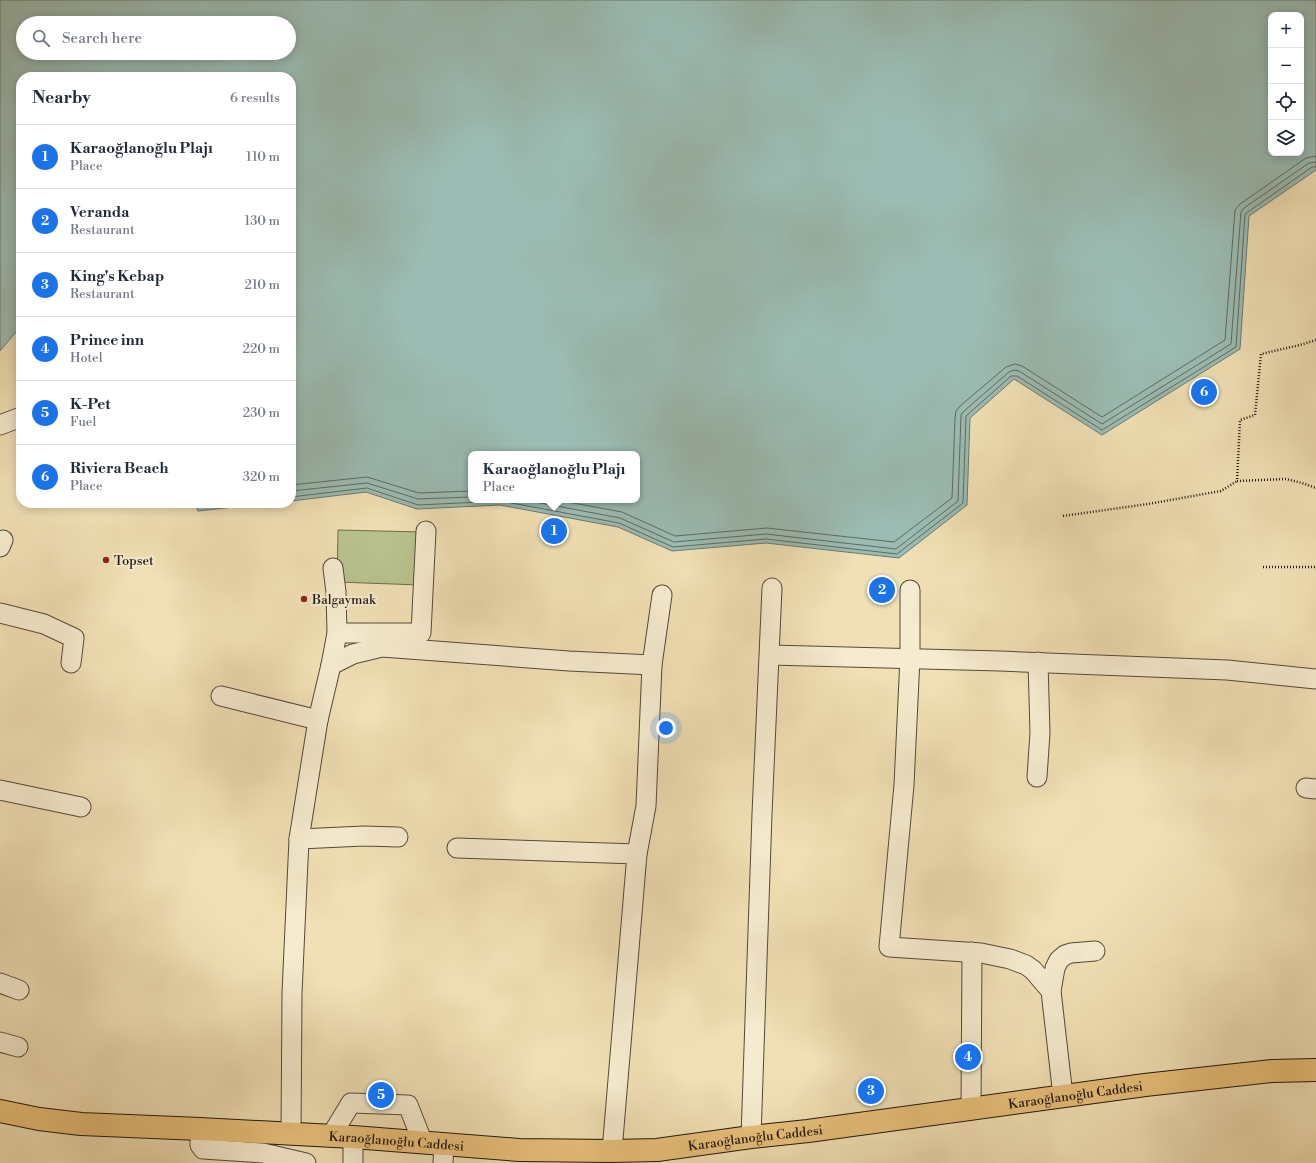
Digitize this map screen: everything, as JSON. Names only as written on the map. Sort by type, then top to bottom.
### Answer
[{"type":"main road","name":"Karaoğlanoğlu Caddesi","points":[[0,1111],[39,1119],[81,1124],[200,1129],[262,1143],[291,1134],[353,1138],[437,1150],[511,1156],[554,1151],[612,1151],[657,1156],[751,1137],[808,1131],[1145,1085],[1272,1071],[1316,1070]]},
{"type":"street","points":[[0,425],[16,419]]},
{"type":"street","points":[[337,633],[421,633],[426,531]]},
{"type":"street","points":[[291,1134],[292,993],[299,839],[318,720],[337,633],[336,592],[333,568]]},
{"type":"street","points":[[751,1137],[772,588]]},
{"type":"street","points":[[910,590],[910,658],[904,785],[889,947],[972,952],[1003,956],[1026,965],[1051,991]]},
{"type":"street","points":[[612,1151],[638,854],[646,806],[652,665],[662,595]]},
{"type":"street","points":[[0,612],[44,624],[74,638],[71,663]]},
{"type":"street","points":[[331,665],[353,654],[382,647],[652,665]]},
{"type":"street","points":[[770,655],[1038,662],[1227,670],[1316,679]]},
{"type":"street","points":[[1037,777],[1040,733],[1038,662]]},
{"type":"street","points":[[222,696],[318,720]]},
{"type":"street","points":[[0,790],[81,807]]},
{"type":"street","points":[[299,839],[364,836],[398,837]]},
{"type":"street","points":[[457,848],[638,854]]},
{"type":"street","points":[[971,1109],[972,952]]},
{"type":"street","points":[[1063,1096],[1051,991],[1055,968],[1061,958],[1071,953],[1095,952]]},
{"type":"street","points":[[0,983],[19,990]]},
{"type":"street","points":[[0,1042],[18,1047]]},
{"type":"street","points":[[331,1136],[351,1103],[408,1105],[437,1150]]},
{"type":"street","points":[[353,1138],[353,1163]]},
{"type":"street","points":[[262,1143],[306,1163]]},
{"type":"path","points":[[1237,481],[1240,420],[1255,415],[1261,354],[1316,340]]},
{"type":"path","points":[[1063,516],[1148,504],[1221,491],[1237,481],[1286,479],[1316,488]]},
{"type":"path","points":[[1263,567],[1316,568]]},
{"type":"green space","points":[[338,530],[422,532],[420,585],[337,582]]},
{"type":"water","points":[[0,0],[1316,0],[1316,170],[1249,216],[1240,349],[1102,435],[1014,379],[970,418],[967,505],[899,558],[766,543],[672,551],[618,527],[500,505],[417,509],[366,492],[296,500],[296,72],[16,72],[16,332],[0,351]]},
{"type":"water","points":[[196,508],[225,508],[198,511]]},
{"type":"place","name":"Riviera Beach","points":[[1204,392]]},
{"type":"place","name":"Karaoğlanoğlu Plajı","points":[[554,531]]},
{"type":"place","name":"Topset","points":[[106,560]]},
{"type":"place","name":"Veranda","points":[[882,590]]},
{"type":"place","name":"Balgaymak","points":[[304,599]]},
{"type":"place","name":"Prince inn","points":[[968,1057]]},
{"type":"place","name":"King's Kebap","points":[[871,1091]]},
{"type":"place","name":"K-Pet","points":[[381,1095]]}]
